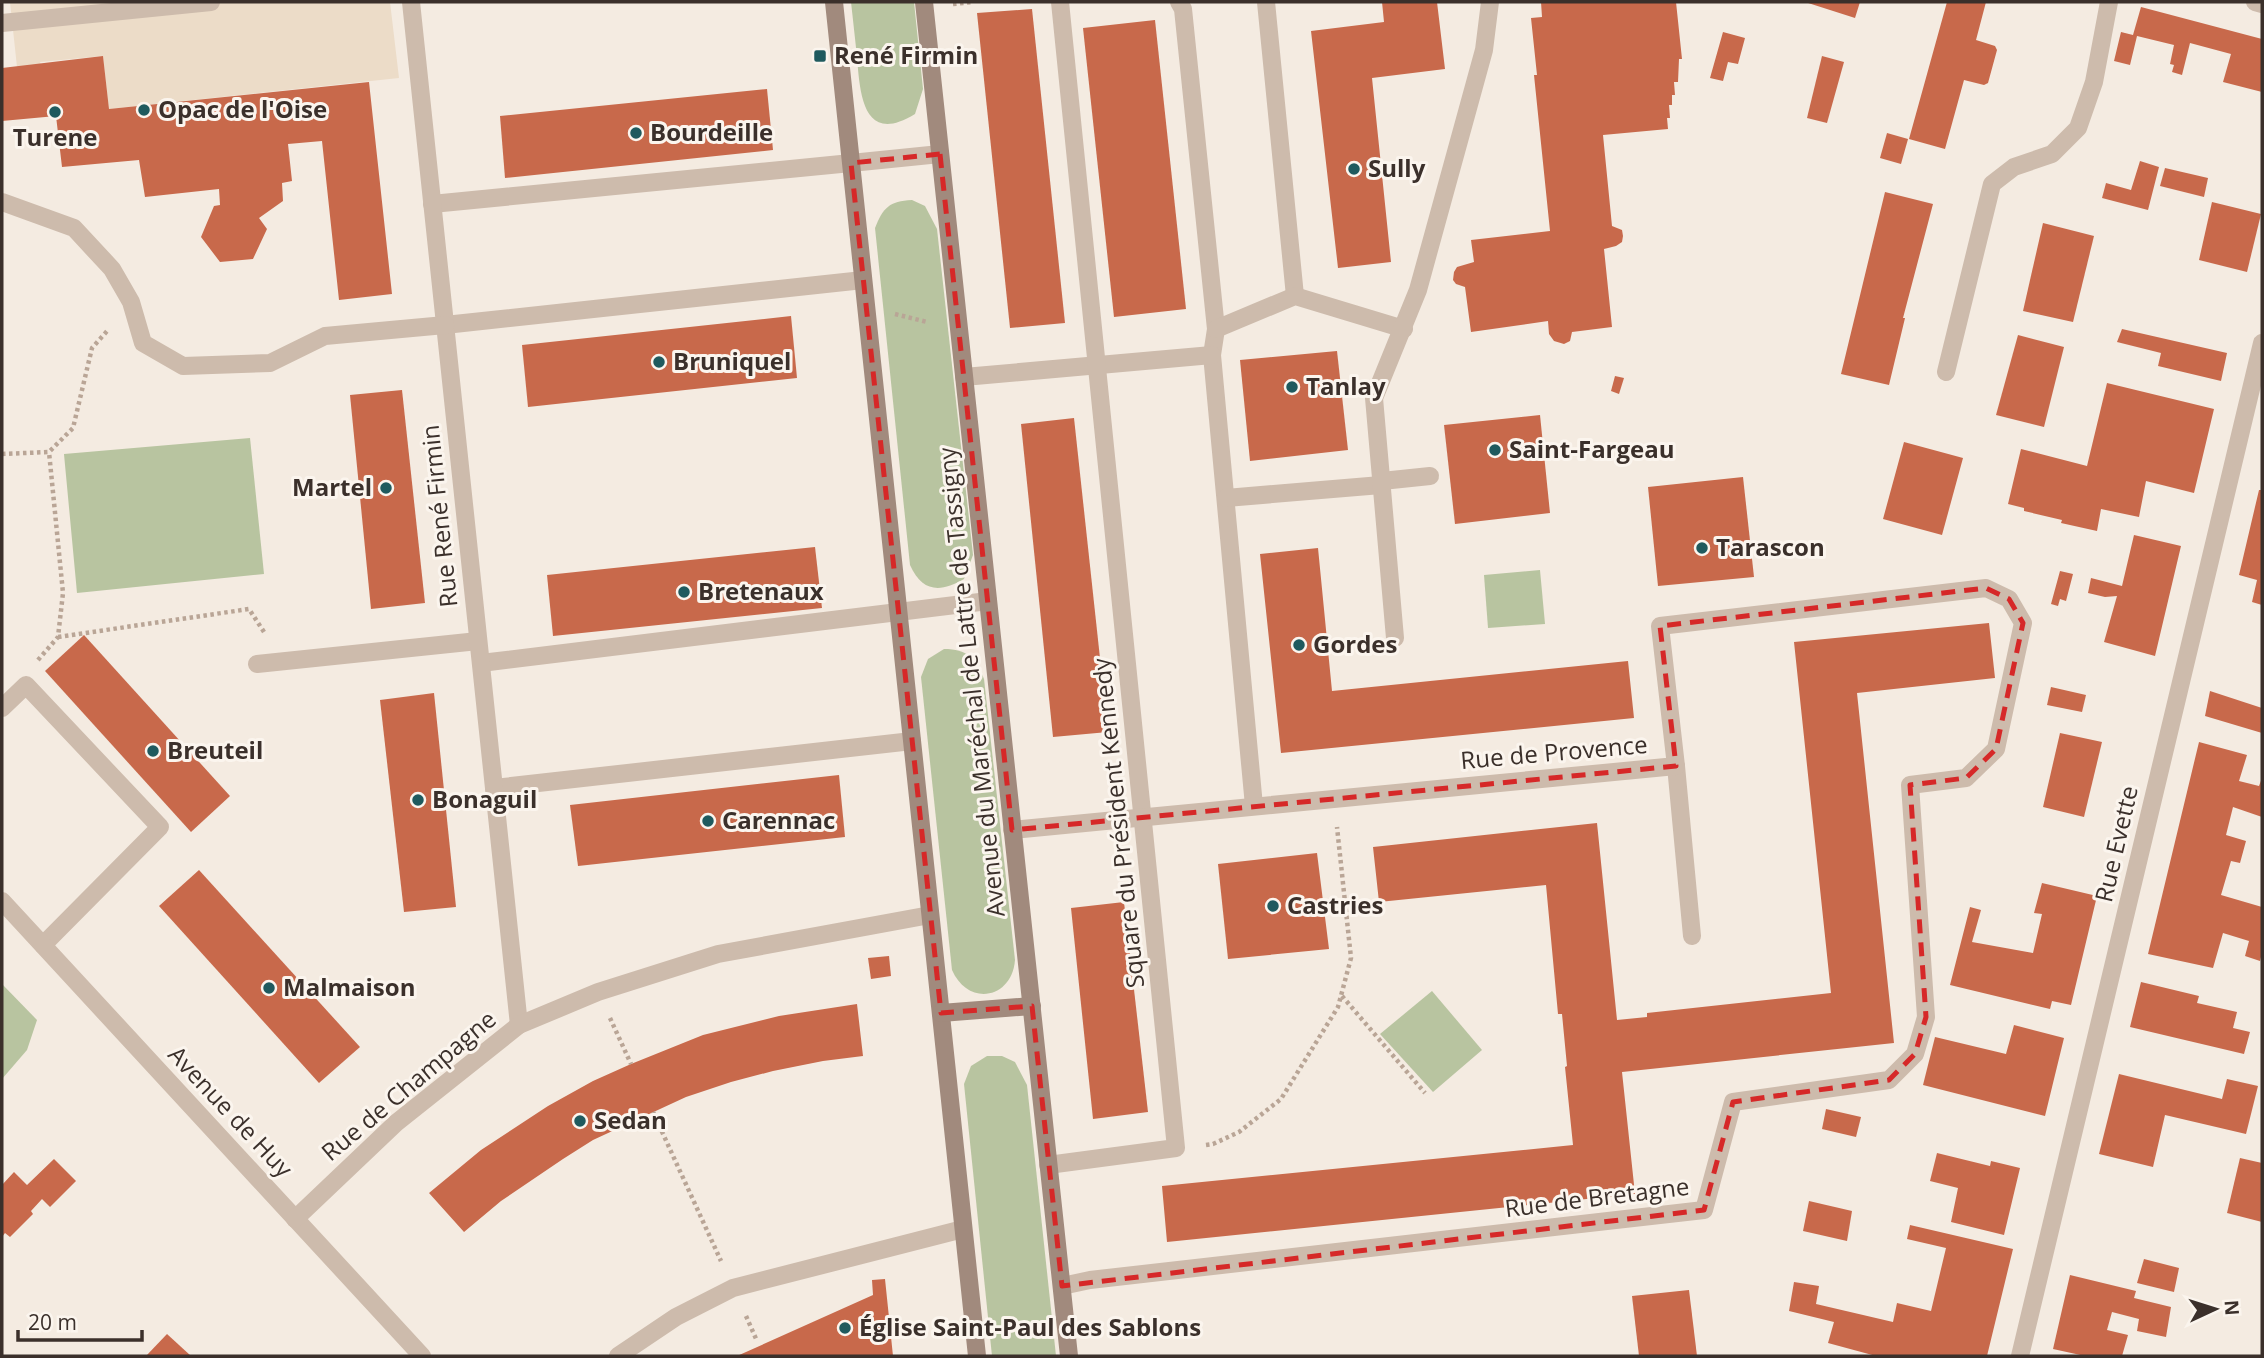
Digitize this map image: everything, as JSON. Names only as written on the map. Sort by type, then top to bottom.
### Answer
[{"type":"street","points":[[2,23],[211,2]]},
{"type":"street","name":"Rue René Firmin","points":[[411,2],[519,1025]]},
{"type":"street","points":[[834,2],[977,1356]]},
{"type":"street","name":"Avenue du Maréchal de Lattre de Tassigny","points":[[925,2],[1069,1356]]},
{"type":"street","name":"Square du Président Kennedy","points":[[1060,2],[1177,1148]]},
{"type":"street","points":[[1179,2],[1183,9],[1216,329],[1212,355],[1254,806]]},
{"type":"street","points":[[1266,2],[1295,296]]},
{"type":"street","points":[[1395,638],[1374,398],[1418,290],[1484,50],[1490,2]]},
{"type":"street","points":[[1946,372],[1992,184],[2014,167],[2052,154],[2078,128],[2094,82],[2109,2]]},
{"type":"street","points":[[2255,2],[2262,4]]},
{"type":"street","points":[[432,204],[940,154]]},
{"type":"street","points":[[2,202],[74,228],[112,270],[131,302],[143,343],[183,366],[270,363],[325,336],[863,280]]},
{"type":"street","points":[[1216,329],[1295,296],[1404,329]]},
{"type":"street","name":"Rue Evette","points":[[2020,1356],[2262,343]]},
{"type":"street","points":[[964,377],[1212,355]]},
{"type":"street","points":[[1226,498],[1430,476]]},
{"type":"street","name":"Rue de Provence","points":[[1012,830],[1676,766],[1660,626],[1986,588]]},
{"type":"street","name":"Rue de Bretagne","points":[[1062,1286],[1090,1280],[1704,1210],[1733,1102],[1889,1080],[1915,1054],[1926,1017],[1910,785],[1966,778],[1996,749],[2023,623],[2009,599],[1986,588]]},
{"type":"street","points":[[481,663],[988,601]]},
{"type":"street","points":[[257,664],[478,641]]},
{"type":"street","points":[[2,708],[26,685],[160,827],[43,945]]},
{"type":"street","points":[[494,788],[912,741]]},
{"type":"street","points":[[1676,766],[1692,936]]},
{"type":"street","name":"Avenue de Huy","points":[[2,901],[422,1356]]},
{"type":"street","name":"Rue de Champagne","points":[[295,1219],[396,1123],[519,1025],[598,992],[718,954],[930,915]]},
{"type":"street","points":[[941,1013],[1032,1006]]},
{"type":"street","points":[[1048,1165],[1177,1148]]},
{"type":"street","points":[[618,1356],[676,1317],[733,1288],[963,1229]]},
{"type":"path","points":[[2,454],[49,452],[73,428],[92,348],[131,302]]},
{"type":"path","points":[[867,313],[883,311],[947,327],[959,326]]},
{"type":"path","points":[[31,668],[58,637],[63,593],[49,452]]},
{"type":"path","points":[[58,637],[249,610],[282,661]]},
{"type":"path","points":[[1177,1148],[1213,1144],[1239,1132],[1281,1099],[1338,1007],[1351,958],[1334,798]]},
{"type":"path","points":[[598,992],[631,1064]]},
{"type":"path","points":[[1342,995],[1424,1093]]},
{"type":"path","points":[[653,1112],[757,1341]]},
{"type":"highlighted area","points":[[940,154],[1012,830],[1676,766],[1660,626],[1986,588],[2009,599],[2023,623],[1996,749],[1966,778],[1910,785],[1926,1017],[1915,1054],[1889,1080],[1733,1102],[1704,1210],[1062,1286],[1032,1006],[941,1013],[851,163]]},
{"type":"green space","points":[[851,2],[914,2],[923,89],[915,114],[898,122],[884,124],[875,120],[868,111],[860,86]]},
{"type":"green space","points":[[912,200],[925,206],[937,229],[973,555],[964,579],[940,588],[920,581],[910,565],[875,228],[888,207]]},
{"type":"green space","points":[[250,438],[264,574],[77,593],[64,454]]},
{"type":"green space","points":[[1540,570],[1545,624],[1488,628],[1484,575]]},
{"type":"green space","points":[[944,649],[970,656],[978,665],[984,679],[1015,960],[1006,983],[988,994],[968,990],[952,970],[921,677],[928,659]]},
{"type":"green space","points":[[2,984],[37,1020],[27,1050],[2,1079]]},
{"type":"green space","points":[[1432,991],[1482,1050],[1433,1092],[1380,1034]]},
{"type":"green space","points":[[987,1056],[1002,1056],[1015,1062],[1027,1085],[1056,1356],[992,1356],[964,1084],[971,1066]]},
{"type":"shaded area","points":[[10,2],[390,2],[399,78],[109,109],[103,56],[17,67]]},
{"type":"building","name":"Sully","points":[[1382,2],[1437,2],[1445,69],[1372,78],[1391,262],[1338,268],[1311,31],[1384,22]]},
{"type":"building","points":[[1541,2],[1676,2],[1682,59],[1679,59],[1678,82],[1674,82],[1675,95],[1672,95],[1672,105],[1669,105],[1668,129],[1603,135],[1612,226],[1622,230],[1623,236],[1622,242],[1604,249],[1612,327],[1572,332],[1570,341],[1564,344],[1554,341],[1549,334],[1548,321],[1471,332],[1465,287],[1453,280],[1457,267],[1474,262],[1471,240],[1550,231],[1531,18],[1542,17]]},
{"type":"building","points":[[1805,2],[1860,2],[1855,18]]},
{"type":"building","points":[[1947,2],[1986,2],[1976,40],[1995,46],[1997,50],[1988,83],[1984,85],[1964,80],[1945,149],[1909,139]]},
{"type":"building","points":[[2141,7],[2262,39],[2262,92],[2223,82],[2231,54],[2190,43],[2182,75],[2172,72],[2174,65],[2170,64],[2174,45],[2137,36],[2130,65],[2114,61],[2121,32],[2133,35]]},
{"type":"building","points":[[1032,9],[1065,323],[1010,328],[977,13]]},
{"type":"building","points":[[1155,20],[1186,309],[1114,317],[1083,28]]},
{"type":"building","points":[[1723,32],[1745,38],[1738,64],[1728,62],[1723,81],[1710,78]]},
{"type":"building","points":[[103,56],[109,109],[369,82],[392,294],[339,300],[322,141],[288,144],[292,181],[282,183],[283,201],[259,218],[267,229],[253,259],[220,262],[201,237],[214,206],[220,205],[219,189],[145,197],[139,160],[62,167],[56,116],[2,121],[2,68]]},
{"type":"building","points":[[1822,56],[1844,62],[1827,123],[1807,118]]},
{"type":"building","name":"Bourdeille","points":[[767,89],[773,150],[505,178],[500,116]]},
{"type":"building","points":[[1887,133],[1908,139],[1901,164],[1880,158]]},
{"type":"building","points":[[2140,161],[2159,167],[2148,210],[2102,198],[2106,183],[2131,190]]},
{"type":"building","points":[[2165,168],[2208,178],[2204,197],[2160,186]]},
{"type":"building","points":[[1885,192],[1933,204],[1903,318],[1889,385],[1841,374]]},
{"type":"building","points":[[2212,202],[2261,214],[2247,272],[2199,260]]},
{"type":"building","points":[[2043,223],[2094,236],[2073,322],[2023,311]]},
{"type":"building","name":"Bruniquel","points":[[791,316],[797,378],[528,407],[522,345]]},
{"type":"building","points":[[2122,329],[2227,353],[2221,381],[2158,366],[2161,353],[2117,342]]},
{"type":"building","points":[[2018,335],[2064,347],[2044,427],[1996,415]]},
{"type":"building","name":"Tanlay","points":[[1337,351],[1348,450],[1250,461],[1240,360]]},
{"type":"building","points":[[1615,376],[1624,378],[1619,394],[1611,391]]},
{"type":"building","points":[[2107,383],[2214,409],[2194,493],[2146,481],[2139,517],[2101,509],[2097,531],[2061,523],[2062,520],[2024,511],[2024,508],[2008,504],[2021,449],[2087,466]]},
{"type":"building","name":"Martel","points":[[402,390],[425,603],[371,609],[350,395]]},
{"type":"building","name":"Saint-Fargeau","points":[[1540,415],[1550,513],[1455,524],[1444,425]]},
{"type":"building","points":[[1074,418],[1108,732],[1053,737],[1021,424]]},
{"type":"building","points":[[1904,442],[1963,458],[1942,535],[1883,519]]},
{"type":"building","name":"Tarascon","points":[[1743,477],[1754,577],[1658,586],[1648,487]]},
{"type":"building","points":[[2259,490],[2262,490],[2262,605],[2252,602],[2257,580],[2239,575]]},
{"type":"building","points":[[2134,535],[2181,546],[2155,656],[2104,642],[2117,596],[2105,597],[2088,593],[2091,578],[2122,586]]},
{"type":"building","name":"Bretenaux","points":[[815,547],[822,608],[553,636],[547,575]]},
{"type":"building","name":"Gordes","points":[[1318,548],[1332,691],[1628,661],[1634,718],[1281,753],[1260,554]]},
{"type":"building","points":[[2060,571],[2073,574],[2066,601],[2060,599],[2058,606],[2051,604]]},
{"type":"building","points":[[1989,623],[1995,678],[1857,693],[1894,1043],[1622,1072],[1635,1194],[1167,1242],[1162,1186],[1573,1145],[1562,1014],[1558,1014],[1546,885],[1379,902],[1373,847],[1597,823],[1617,1020],[1647,1017],[1647,1013],[1831,993],[1794,642]]},
{"type":"building","name":"Breuteil","points":[[84,635],[230,796],[191,832],[45,671]]},
{"type":"building","points":[[2051,687],[2086,695],[2082,712],[2047,705]]},
{"type":"building","points":[[2210,691],[2262,708],[2262,733],[2205,716]]},
{"type":"building","name":"Bonaguil","points":[[434,693],[456,907],[404,912],[380,700]]},
{"type":"building","points":[[2060,733],[2102,742],[2084,817],[2043,807]]},
{"type":"building","points":[[2199,742],[2247,755],[2239,781],[2259,786],[2262,778],[2262,817],[2233,807],[2226,835],[2246,841],[2240,863],[2231,861],[2221,895],[2262,907],[2260,961],[2245,956],[2249,941],[2223,933],[2213,968],[2148,954]]},
{"type":"building","name":"Carennac","points":[[839,775],[845,837],[578,866],[570,805]]},
{"type":"building","name":"Castries","points":[[1317,853],[1329,949],[1228,959],[1218,864]]},
{"type":"building","name":"Malmaison","points":[[199,870],[360,1047],[319,1083],[159,906]]},
{"type":"building","points":[[2042,883],[2097,896],[2071,1005],[2052,1001],[2050,1009],[1950,985],[1970,907],[1981,910],[1972,942],[2033,953],[2042,914],[2034,913]]},
{"type":"building","points":[[1124,902],[1148,1112],[1093,1119],[1071,908]]},
{"type":"building","points":[[889,956],[891,976],[871,979],[868,958]]},
{"type":"building","points":[[2141,982],[2199,996],[2197,1003],[2237,1012],[2233,1028],[2250,1032],[2244,1054],[2130,1027]]},
{"type":"building","name":"Sedan","points":[[857,1004],[863,1056],[773,1071],[686,1097],[593,1140],[501,1201],[464,1232],[429,1193],[481,1150],[548,1106],[631,1064],[703,1035],[779,1016]]},
{"type":"building","points":[[2014,1025],[2064,1038],[2045,1116],[1923,1085],[1935,1037],[2006,1054]]},
{"type":"building","points":[[2119,1074],[2222,1099],[2227,1079],[2258,1086],[2246,1134],[2165,1115],[2153,1167],[2099,1154]]},
{"type":"building","points":[[1826,1109],[1861,1117],[1856,1137],[1822,1129]]},
{"type":"building","points":[[1937,1153],[1990,1166],[1991,1161],[2020,1168],[2004,1235],[1951,1222],[1958,1188],[1930,1181]]},
{"type":"building","points":[[2240,1158],[2262,1163],[2262,1222],[2227,1213]]},
{"type":"building","points":[[54,1159],[76,1181],[50,1207],[42,1199],[31,1211],[33,1214],[10,1237],[5,1233],[2,1237],[2,1185],[14,1172],[27,1185]]},
{"type":"building","points":[[1809,1201],[1852,1211],[1847,1241],[1803,1231]]},
{"type":"building","points":[[1910,1225],[2013,1249],[1987,1356],[1876,1356],[1828,1343],[1834,1322],[1789,1311],[1794,1282],[1819,1286],[1816,1304],[1893,1322],[1897,1303],[1931,1311],[1946,1248],[1907,1239]]},
{"type":"building","points":[[2144,1259],[2179,1268],[2174,1292],[2137,1283]]},
{"type":"building","points":[[2070,1275],[2136,1291],[2134,1298],[2171,1307],[2166,1337],[2137,1331],[2139,1319],[2112,1312],[2107,1330],[2128,1335],[2122,1356],[2085,1356],[2053,1349]]},
{"type":"building","name":"Église Saint-Paul des Sablons","points":[[885,1279],[893,1356],[737,1356],[873,1295],[872,1280]]},
{"type":"building","points":[[1689,1290],[1697,1356],[1639,1356],[1632,1296]]},
{"type":"building","points":[[167,1334],[191,1356],[146,1356]]},
{"type":"place","name":"René Firmin","points":[[820,56]]},
{"type":"place","name":"Opac de l'Oise","points":[[144,110]]},
{"type":"place","name":"Turene","points":[[55,112]]},
{"type":"place","name":"Bourdeille","points":[[636,133]]},
{"type":"place","name":"Sully","points":[[1354,169]]},
{"type":"place","name":"Bruniquel","points":[[659,362]]},
{"type":"place","name":"Tanlay","points":[[1292,387]]},
{"type":"place","name":"Saint-Fargeau","points":[[1495,450]]},
{"type":"place","name":"Martel","points":[[386,488]]},
{"type":"place","name":"Tarascon","points":[[1702,548]]},
{"type":"place","name":"Bretenaux","points":[[684,592]]},
{"type":"place","name":"Gordes","points":[[1299,645]]},
{"type":"place","name":"Breuteil","points":[[153,751]]},
{"type":"place","name":"Bonaguil","points":[[418,800]]},
{"type":"place","name":"Carennac","points":[[708,821]]},
{"type":"place","name":"Castries","points":[[1273,906]]},
{"type":"place","name":"Malmaison","points":[[269,988]]},
{"type":"place","name":"Sedan","points":[[580,1121]]},
{"type":"place","name":"Église Saint-Paul des Sablons","points":[[845,1328]]}]
